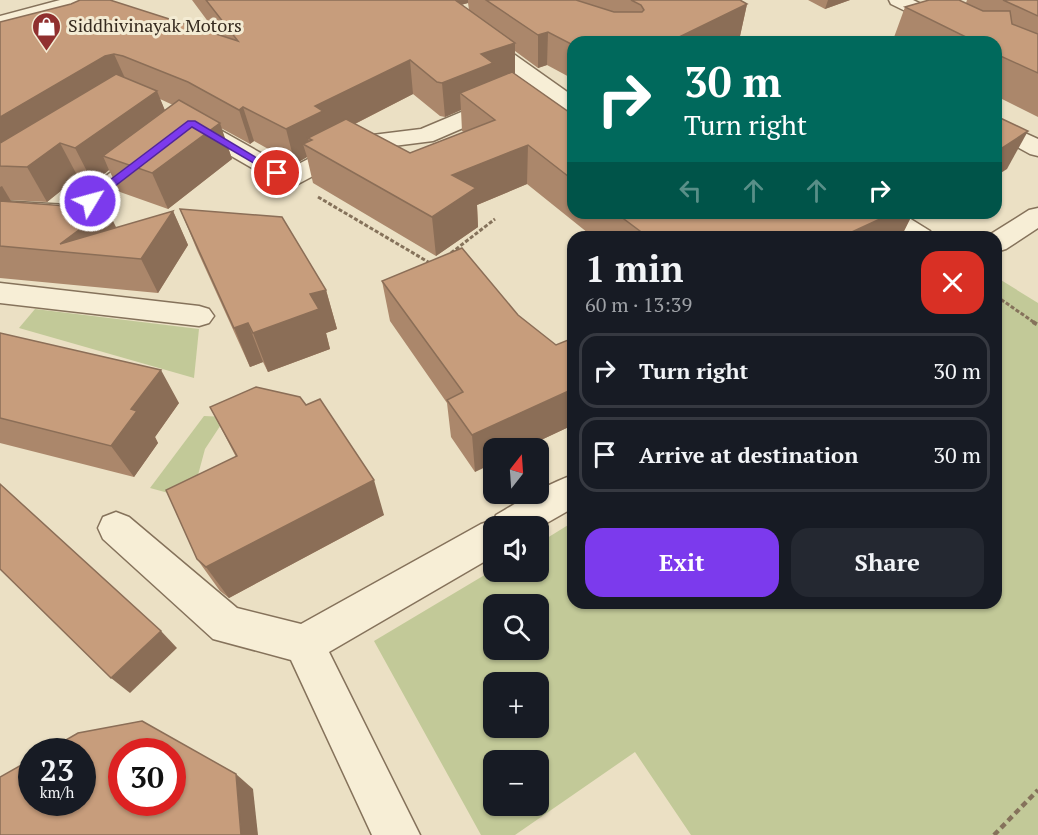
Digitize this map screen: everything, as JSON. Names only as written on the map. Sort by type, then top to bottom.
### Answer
[{"type":"street","points":[[0,22],[82,0]]},
{"type":"street","points":[[898,0],[974,36]]},
{"type":"street","points":[[929,14],[949,7]]},
{"type":"street","points":[[463,26],[567,102]]},
{"type":"street","points":[[0,209],[73,213],[175,130],[266,166],[289,179],[356,143],[425,136],[544,85]]},
{"type":"street","points":[[1005,131],[1038,149]]},
{"type":"street","points":[[1002,239],[1038,216]]},
{"type":"street","points":[[892,219],[911,231]]},
{"type":"street","points":[[0,293],[200,316]]},
{"type":"street","points":[[527,516],[567,493]]},
{"type":"street","points":[[116,528],[227,625],[304,644],[483,542]]},
{"type":"street","points":[[304,644],[396,835]]},
{"type":"path","points":[[289,179],[435,266]]},
{"type":"path","points":[[443,259],[495,219]]},
{"type":"path","points":[[1002,300],[1038,325]]},
{"type":"path","points":[[994,835],[1038,790]]},
{"type":"green space","points":[[1002,281],[1038,303],[1038,835],[691,835],[635,752],[549,811],[549,750],[483,750],[483,816],[542,816],[515,835],[481,835],[374,641],[483,576],[483,582],[549,582],[549,537],[567,526],[567,609],[1002,609]]},
{"type":"green space","points":[[35,309],[199,329],[194,378],[19,328]]},
{"type":"green space","points":[[204,416],[226,417],[205,449],[198,475],[183,497],[150,488]]},
{"type":"building","points":[[80,0],[110,0],[238,41],[206,0],[455,0],[515,43],[481,54],[493,63],[442,83],[437,82],[410,60],[315,106],[323,111],[286,129],[243,107],[239,110],[188,82],[114,54],[105,56],[0,117],[0,22]]},
{"type":"building","points":[[486,0],[576,0],[614,12],[642,12],[644,10],[641,5],[631,0],[740,0],[747,4],[681,36],[567,36],[567,42],[548,32],[538,35]]},
{"type":"building","points":[[929,0],[959,0],[983,11],[1010,11],[1012,24],[1038,34],[1038,73],[1002,57],[1002,36],[964,36],[905,7]]},
{"type":"building","points":[[1003,0],[1038,0],[1038,16]]},
{"type":"building","points":[[512,72],[567,111],[567,175],[528,145],[452,175],[476,188],[432,217],[303,144],[312,140],[308,138],[346,119],[410,153],[495,120],[460,93]]},
{"type":"building","points":[[116,74],[157,91],[75,148],[60,143],[27,167],[0,166],[0,143]]},
{"type":"building","points":[[179,100],[220,123],[152,173],[103,156]]},
{"type":"building","points":[[1002,119],[1028,131],[1002,148]]},
{"type":"building","points":[[0,201],[107,209],[60,244],[173,211],[141,259],[0,246]]},
{"type":"building","points":[[180,209],[282,217],[326,290],[310,294],[319,309],[253,333],[248,323],[234,328]]},
{"type":"building","points":[[624,219],[880,219],[854,231],[640,231]]},
{"type":"building","points":[[462,248],[518,315],[556,345],[567,340],[567,392],[472,435],[447,400],[463,392],[382,281]]},
{"type":"building","points":[[0,333],[161,370],[131,409],[137,411],[111,446],[0,418]]},
{"type":"building","points":[[256,387],[300,397],[306,405],[320,399],[374,480],[206,567],[197,559],[166,490],[237,456],[210,407]]},
{"type":"building","points":[[0,484],[161,631],[111,678],[0,569]]},
{"type":"building","points":[[142,721],[172,738],[108,738],[108,816],[186,816],[186,746],[236,774],[241,835],[0,835],[0,777],[18,767],[18,816],[96,816],[96,738],[69,738],[78,733]]},
{"type":"place","name":"Siddhivinayak Motors","points":[[47,52]]},
{"type":"route","points":[[90,201],[191,123],[277,173]]}]
